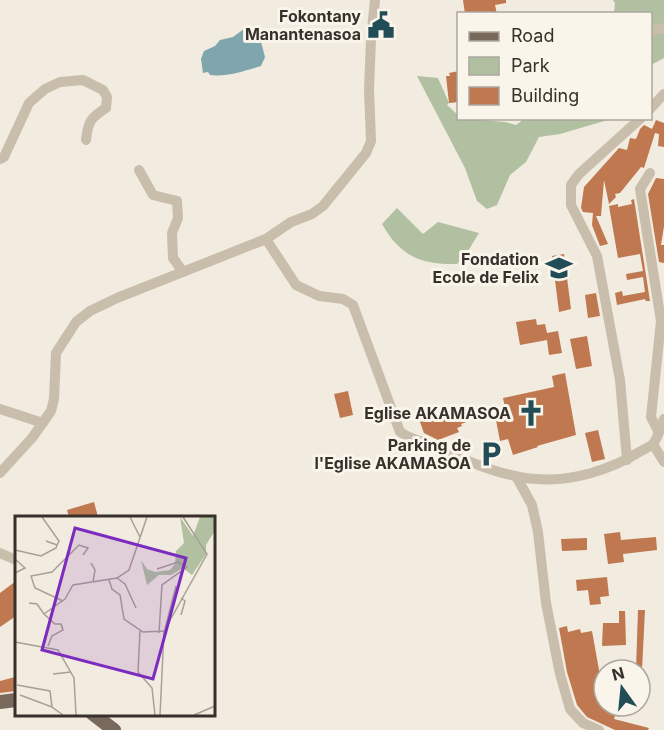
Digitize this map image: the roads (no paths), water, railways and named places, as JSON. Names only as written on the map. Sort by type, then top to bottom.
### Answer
[{"type":"main road","points":[[0,702],[15,700]]},
{"type":"main road","points":[[94,715],[114,730]]},
{"type":"street","points":[[0,473],[51,411],[54,399],[56,353],[76,322],[90,311],[266,239],[291,222],[312,214],[323,206],[366,153],[371,141],[369,88],[375,0]]},
{"type":"street","points":[[0,159],[4,157],[28,103],[45,89],[60,82],[83,80],[104,90],[107,97],[106,108],[88,123],[86,140]]},
{"type":"street","points":[[652,108],[664,94]]},
{"type":"street","points":[[627,460],[620,380],[597,256],[571,205],[570,194],[571,185],[579,174],[639,120]]},
{"type":"street","points":[[139,170],[153,195],[177,201],[178,218],[172,233],[173,258],[183,272]]},
{"type":"street","points":[[650,173],[640,189],[661,321],[651,417],[658,432]]},
{"type":"street","points":[[266,239],[296,285],[319,296],[343,298],[353,305],[400,432],[409,438],[496,471],[516,476],[536,479],[568,477],[596,472],[627,460],[653,444],[664,418]]},
{"type":"street","points":[[0,409],[43,423]]},
{"type":"street","points":[[653,444],[664,462]]},
{"type":"street","points":[[516,476],[532,506],[538,532],[546,603],[560,674],[570,708],[583,723],[598,730]]},
{"type":"street","points":[[0,554],[15,560]]},
{"type":"water","points":[[244,29],[261,42],[265,57],[261,66],[223,75],[203,73],[201,59],[204,51],[215,46],[220,40],[233,37]]},
{"type":"place","name":"Fokontany Manantenasoa","points":[[381,25]]},
{"type":"place","name":"Fondation Ecole de Felix","points":[[559,268]]},
{"type":"place","name":"Eglise AKAMASOA","points":[[531,413]]},
{"type":"place","name":"Parking de l'Eglise AKAMASOA","points":[[491,454]]}]
